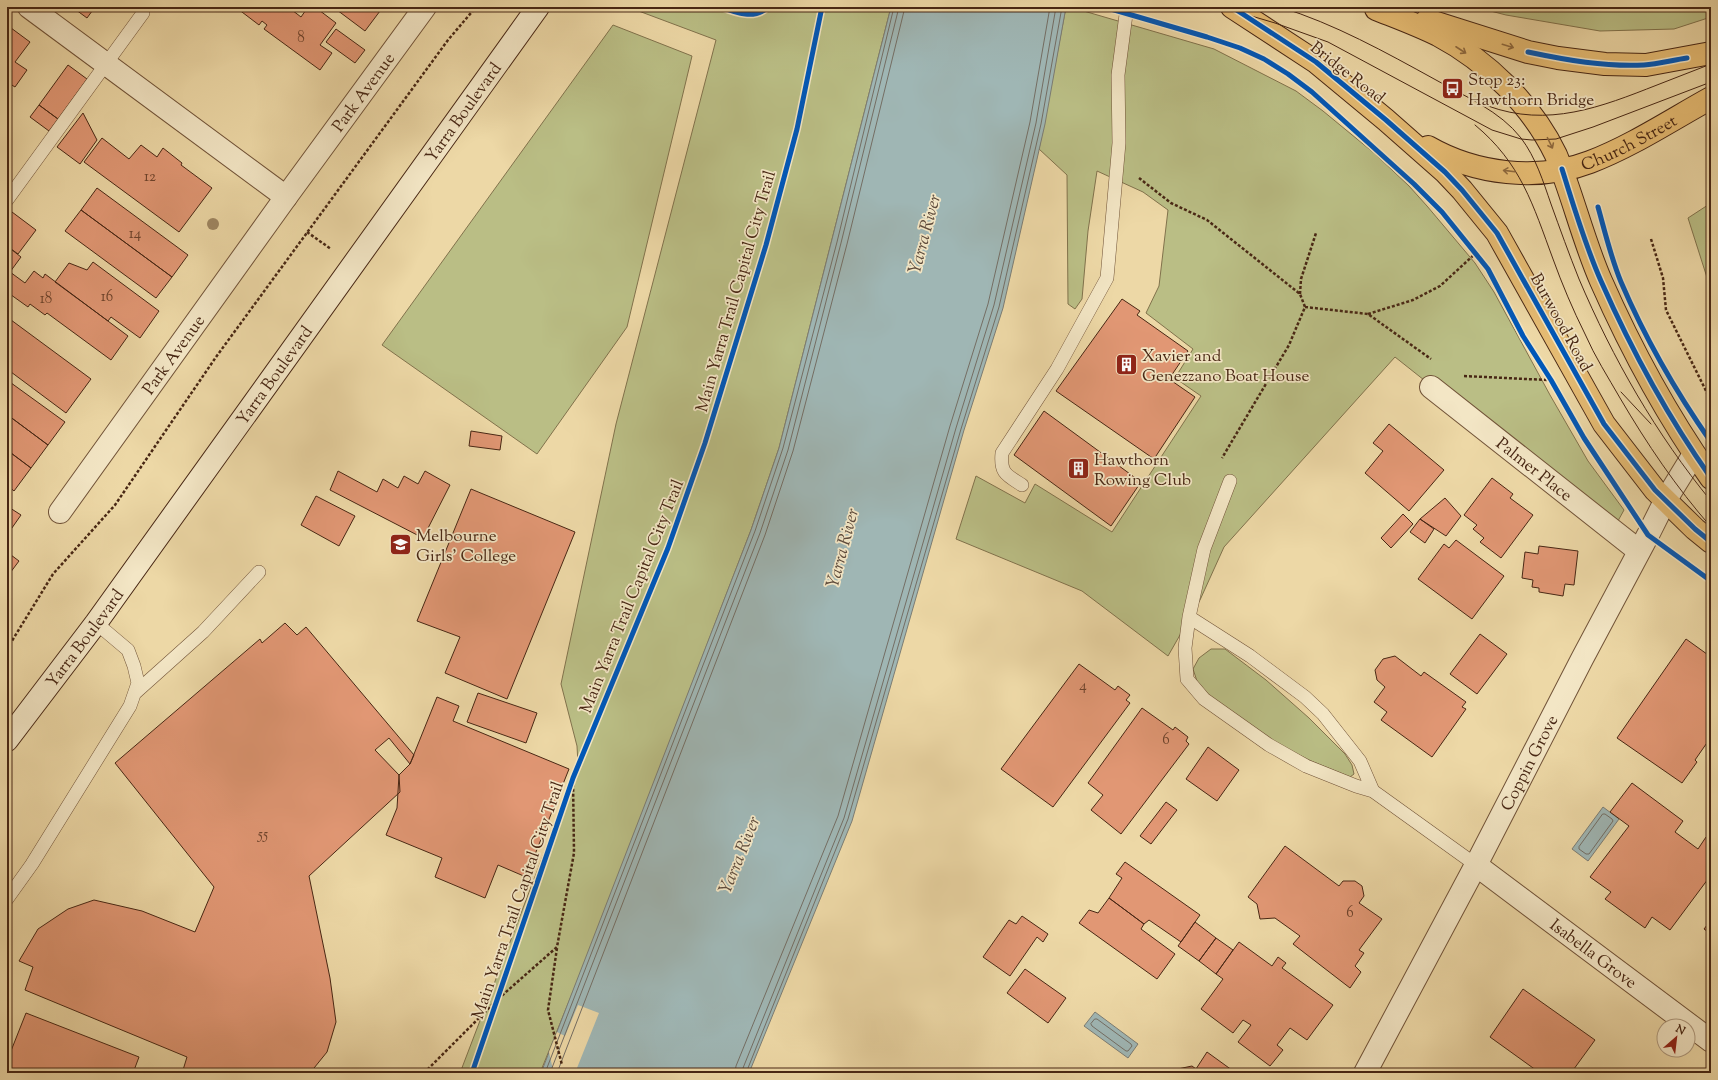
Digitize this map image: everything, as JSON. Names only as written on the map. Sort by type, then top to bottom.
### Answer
[{"type":"main road","name":"Bridge Road","points":[[1232,7],[1316,62],[1386,120]]},
{"type":"main road","points":[[1370,8],[1437,23],[1528,52],[1566,59],[1605,64],[1632,65],[1711,53]]},
{"type":"main road","points":[[1370,8],[1439,36],[1464,52],[1485,68],[1532,114],[1548,140],[1562,169],[1601,280],[1628,337],[1694,454],[1711,478]]},
{"type":"main road","name":"Church Street","points":[[1386,120],[1436,151],[1462,163],[1485,168],[1518,172],[1562,169],[1589,162],[1610,154],[1711,98]]},
{"type":"main road","name":"Burwood Road","points":[[1386,120],[1445,172],[1497,233],[1604,424],[1665,501],[1711,542]]},
{"type":"street","points":[[29,7],[286,196]]},
{"type":"street","name":"Park Avenue","points":[[60,512],[286,196],[425,7]]},
{"type":"street","name":"Yarra Boulevard","points":[[7,740],[96,623],[538,7]]},
{"type":"street","name":"Palmer Place","points":[[1431,387],[1639,551]]},
{"type":"street","name":"Coppin Grove","points":[[1365,1073],[1476,866],[1578,666],[1665,501],[1694,454]]},
{"type":"street","name":"Isabella Grove","points":[[1476,866],[1711,1042]]},
{"type":"lane","points":[[1022,485],[1008,476],[1001,465],[1002,453],[1056,369],[1107,278],[1119,143],[1118,75],[1127,7]]},
{"type":"lane","points":[[7,200],[143,13]]},
{"type":"lane","points":[[1230,481],[1204,549],[1189,617],[1185,648],[1187,679],[1204,699],[1268,745],[1306,766],[1356,786],[1373,791],[1476,866]]},
{"type":"lane","points":[[135,693],[203,632],[259,572]]},
{"type":"lane","points":[[1189,617],[1250,656],[1306,697],[1332,724],[1360,761],[1373,791]]},
{"type":"lane","points":[[7,899],[32,864],[130,706],[135,693],[138,683],[128,650],[96,623]]},
{"type":"path","points":[[7,649],[53,574],[115,505],[216,357],[448,40],[476,7]]},
{"type":"path","points":[[1118,161],[1170,203],[1207,220],[1300,294]]},
{"type":"path","points":[[1230,481],[1221,459],[1289,346],[1305,307],[1300,294],[1301,279],[1316,233]]},
{"type":"path","points":[[1651,238],[1663,278],[1666,310],[1711,401]]},
{"type":"path","points":[[1472,248],[1480,258]]},
{"type":"path","points":[[1305,307],[1368,314],[1413,300],[1440,286],[1476,253]]},
{"type":"path","points":[[1368,314],[1437,363]]},
{"type":"path","points":[[1547,374],[1551,380]]},
{"type":"path","points":[[1462,376],[1551,380]]},
{"type":"path","points":[[562,1065],[548,1010],[557,947],[574,853],[573,778]]},
{"type":"path","points":[[424,1073],[498,999],[557,947]]},
{"type":"green space","points":[[628,7],[891,7],[779,448],[751,530],[589,952],[540,1073],[460,1073],[578,764],[577,746],[561,684],[616,424],[716,40]]},
{"type":"green space","points":[[1066,7],[1214,49],[1296,91],[1374,153],[1409,186],[1475,263],[1494,292],[1588,461],[1624,510],[1613,530],[1395,357],[1224,547],[1200,600],[1168,656],[1082,591],[956,539],[976,476],[1025,503],[1035,484],[1112,532],[1201,396],[1175,378],[1193,349],[1146,313],[1159,286],[1168,210],[1143,192],[1097,171],[1088,231],[1082,299],[1075,309],[1068,304],[1067,175],[1039,149]]},
{"type":"green space","points":[[1475,7],[1711,7],[1711,17],[1674,29],[1600,31],[1506,15]]},
{"type":"green space","points":[[613,25],[692,56],[627,327],[537,454],[382,345]]},
{"type":"green space","points":[[1711,203],[1711,290],[1688,218]]},
{"type":"green space","points":[[1211,649],[1225,649],[1266,680],[1309,718],[1345,754],[1352,765],[1354,774],[1350,777],[1311,761],[1263,736],[1210,696],[1197,681],[1193,669],[1199,658]]},
{"type":"water","name":"Yarra River","points":[[891,7],[1066,7],[1045,124],[1003,308],[964,430],[852,821],[749,1073],[541,1073],[751,530],[779,448]]},
{"type":"water","points":[[1603,807],[1619,819],[1588,861],[1572,849]]},
{"type":"water","points":[[1095,1012],[1138,1044],[1128,1058],[1084,1026]]},
{"type":"pier","points":[[578,1005],[599,1013],[575,1073],[552,1073],[553,1070],[549,1052],[557,1032],[565,1036]]},
{"type":"building","points":[[72,7],[95,7],[87,18]]},
{"type":"building","points":[[240,7],[288,7],[301,17],[308,7],[315,7],[336,23],[320,45],[332,53],[320,70],[264,29],[267,25],[262,21],[259,25],[238,9]]},
{"type":"building","points":[[333,7],[383,7],[365,31]]},
{"type":"building","points":[[7,25],[30,42],[15,62],[27,70],[15,87],[7,82]]},
{"type":"building","points":[[336,29],[365,50],[355,63],[326,42]]},
{"type":"building","points":[[68,65],[87,79],[58,119],[39,105]]},
{"type":"building","points":[[39,105],[58,119],[49,131],[30,117]]},
{"type":"building","points":[[83,113],[97,140],[80,164],[57,147]]},
{"type":"building","points":[[102,138],[129,159],[141,145],[157,157],[163,148],[182,163],[181,165],[212,188],[179,232],[84,162]]},
{"type":"building","points":[[97,188],[188,255],[172,277],[81,210]]},
{"type":"building","points":[[81,210],[172,277],[156,298],[65,231]]},
{"type":"building","points":[[12,212],[36,230],[18,254],[7,246],[7,219]]},
{"type":"building","points":[[7,246],[21,257],[10,272],[25,283],[34,271],[43,278],[45,274],[128,336],[111,360],[47,313],[45,315],[30,304],[28,307],[7,292]]},
{"type":"building","points":[[93,262],[159,311],[140,338],[111,317],[108,321],[55,282],[69,263],[87,270]]},
{"type":"building","name":"Xavier and Genezzano Boat House","points":[[1122,299],[1140,311],[1137,315],[1188,351],[1169,379],[1195,397],[1154,459],[1056,391]]},
{"type":"building","points":[[7,317],[91,379],[66,413],[7,369]]},
{"type":"building","points":[[7,380],[65,422],[48,445],[9,416],[12,413],[7,409]]},
{"type":"building","name":"Hawthorn Rowing Club","points":[[1044,411],[1141,482],[1111,526],[1014,455]]},
{"type":"building","points":[[9,416],[48,445],[31,468],[7,450],[7,419]]},
{"type":"building","points":[[1389,424],[1444,470],[1409,511],[1365,473],[1383,451],[1373,443]]},
{"type":"building","points":[[471,431],[502,436],[500,450],[469,446]]},
{"type":"building","points":[[7,450],[31,468],[14,491],[7,485]]},
{"type":"building","points":[[338,471],[377,492],[383,479],[398,488],[404,476],[418,484],[425,471],[450,485],[423,538],[330,490]]},
{"type":"building","points":[[1492,478],[1513,494],[1510,498],[1533,515],[1501,558],[1480,542],[1484,538],[1473,529],[1477,525],[1464,515]]},
{"type":"building","points":[[471,489],[575,532],[507,699],[445,673],[460,637],[417,621]]},
{"type":"building","points":[[316,496],[355,516],[339,546],[301,525]]},
{"type":"building","points":[[1445,498],[1461,516],[1446,536],[1420,519]]},
{"type":"building","points":[[7,506],[21,515],[7,535]]},
{"type":"building","points":[[1403,514],[1413,524],[1391,548],[1381,538]]},
{"type":"building","points":[[1420,519],[1434,529],[1425,543],[1410,532]]},
{"type":"building","points":[[1456,540],[1504,576],[1472,619],[1418,579],[1444,544],[1449,548]]},
{"type":"building","points":[[1539,546],[1578,551],[1574,585],[1565,584],[1563,596],[1539,592],[1539,588],[1532,587],[1533,580],[1522,578],[1525,552],[1538,554]]},
{"type":"building","points":[[7,552],[19,561],[7,577]]},
{"type":"building","points":[[285,623],[297,635],[306,627],[414,755],[410,764],[389,738],[375,750],[399,775],[400,792],[309,876],[330,978],[336,1022],[327,1052],[310,1073],[190,1073],[183,1070],[187,1057],[25,990],[33,967],[19,961],[38,929],[68,909],[94,900],[142,911],[195,932],[214,887],[115,763],[260,639],[262,643]]},
{"type":"building","points":[[1480,634],[1507,654],[1477,694],[1450,674]]},
{"type":"building","points":[[1686,639],[1711,657],[1711,737],[1695,760],[1697,762],[1682,783],[1617,738]]},
{"type":"building","points":[[1395,656],[1421,676],[1424,672],[1466,702],[1462,707],[1466,709],[1432,757],[1381,720],[1387,712],[1374,702],[1385,687],[1377,680],[1375,670],[1383,659]]},
{"type":"building","points":[[1079,664],[1115,690],[1118,686],[1130,695],[1126,700],[1130,703],[1053,807],[1001,769]]},
{"type":"building","points":[[478,693],[537,713],[526,743],[467,722]]},
{"type":"building","points":[[437,697],[459,706],[453,721],[569,769],[526,877],[498,865],[485,898],[435,877],[442,858],[386,835],[397,808],[399,775],[410,764]]},
{"type":"building","points":[[1142,708],[1173,730],[1175,727],[1188,737],[1186,741],[1189,744],[1121,834],[1091,810],[1103,795],[1088,783]]},
{"type":"building","points":[[1208,747],[1239,770],[1217,801],[1186,779]]},
{"type":"building","points":[[1632,783],[1683,821],[1675,832],[1698,849],[1706,837],[1711,841],[1711,875],[1670,930],[1652,917],[1645,928],[1605,899],[1611,892],[1590,877],[1629,826],[1610,812]]},
{"type":"building","points":[[1166,802],[1177,810],[1151,844],[1140,836]]},
{"type":"building","points":[[1285,846],[1339,886],[1343,881],[1355,881],[1362,886],[1364,896],[1359,903],[1382,919],[1359,950],[1364,953],[1355,966],[1361,972],[1350,988],[1293,944],[1300,936],[1275,918],[1260,919],[1257,904],[1248,897]]},
{"type":"building","points":[[1125,862],[1200,915],[1181,942],[1149,920],[1144,924],[1109,898],[1122,878],[1116,874]]},
{"type":"building","points":[[1109,898],[1144,924],[1141,929],[1175,954],[1157,979],[1079,923],[1089,910],[1098,913]]},
{"type":"building","points":[[1022,916],[1048,934],[1043,942],[1037,937],[1010,976],[983,957],[1009,920],[1016,924]]},
{"type":"building","points":[[1711,920],[1711,934],[1704,929]]},
{"type":"building","points":[[1195,922],[1216,938],[1199,961],[1178,946]]},
{"type":"building","points":[[1216,938],[1233,950],[1216,974],[1199,961]]},
{"type":"building","points":[[1239,942],[1272,966],[1278,957],[1286,963],[1282,968],[1333,1005],[1307,1040],[1290,1028],[1277,1045],[1283,1050],[1270,1066],[1238,1042],[1251,1025],[1243,1020],[1233,1033],[1201,1009],[1223,979],[1216,974]]},
{"type":"building","points":[[1025,969],[1066,998],[1048,1023],[1007,993]]},
{"type":"building","points":[[1523,989],[1595,1040],[1571,1073],[1540,1073],[1490,1037]]},
{"type":"building","points":[[26,1013],[139,1057],[133,1073],[7,1073],[7,1061]]},
{"type":"building","points":[[1207,1052],[1236,1073],[1170,1073],[1173,1070],[1192,1066],[1196,1069]]},
{"type":"tram line","points":[[1221,7],[1275,23],[1328,42],[1492,130],[1521,139],[1556,139],[1593,127],[1711,82]]},
{"type":"tram line","points":[[1280,7],[1340,30],[1379,49],[1482,105],[1513,128],[1531,154],[1539,170],[1579,279],[1621,367],[1637,395],[1672,449],[1711,501]]},
{"type":"tram line","points":[[1488,106],[1510,112],[1532,115],[1553,115],[1574,112],[1615,101],[1711,64]]},
{"type":"tram line","points":[[1475,125],[1491,139],[1504,154],[1524,186],[1576,316],[1593,351],[1620,398],[1662,465],[1711,527]]},
{"type":"tram line","points":[[1621,392],[1651,424]]},
{"type":"cycle path","points":[[721,7],[745,14],[757,13],[768,7]]},
{"type":"cycle path","name":"Main Yarra Trail Capital City Trail","points":[[472,1073],[573,778],[668,548],[705,443],[766,245],[797,129],[822,7]]},
{"type":"cycle path","points":[[1104,7],[1207,37],[1240,48],[1264,59],[1288,74],[1312,92],[1414,184],[1442,212],[1488,269],[1523,336],[1551,380],[1584,438],[1648,535],[1711,581]]},
{"type":"cycle path","points":[[1232,7],[1316,62],[1386,120],[1445,172],[1462,190],[1497,233],[1604,424],[1655,490],[1695,529],[1711,542]]},
{"type":"cycle path","points":[[1528,52],[1571,60],[1615,65],[1649,64],[1687,58]]},
{"type":"cycle path","points":[[1562,169],[1590,254],[1625,332],[1665,407],[1711,478]]},
{"type":"cycle path","points":[[1598,207],[1617,273],[1640,324],[1673,384],[1711,442]]},
{"type":"place","name":"Stop 23: Hawthorn Bridge","points":[[1452,89]]},
{"type":"place","name":"Xavier and Genezzano Boat House","points":[[1126,365]]},
{"type":"place","name":"Hawthorn Rowing Club","points":[[1078,469]]},
{"type":"place","name":"Melbourne Girls' College","points":[[400,545]]}]
